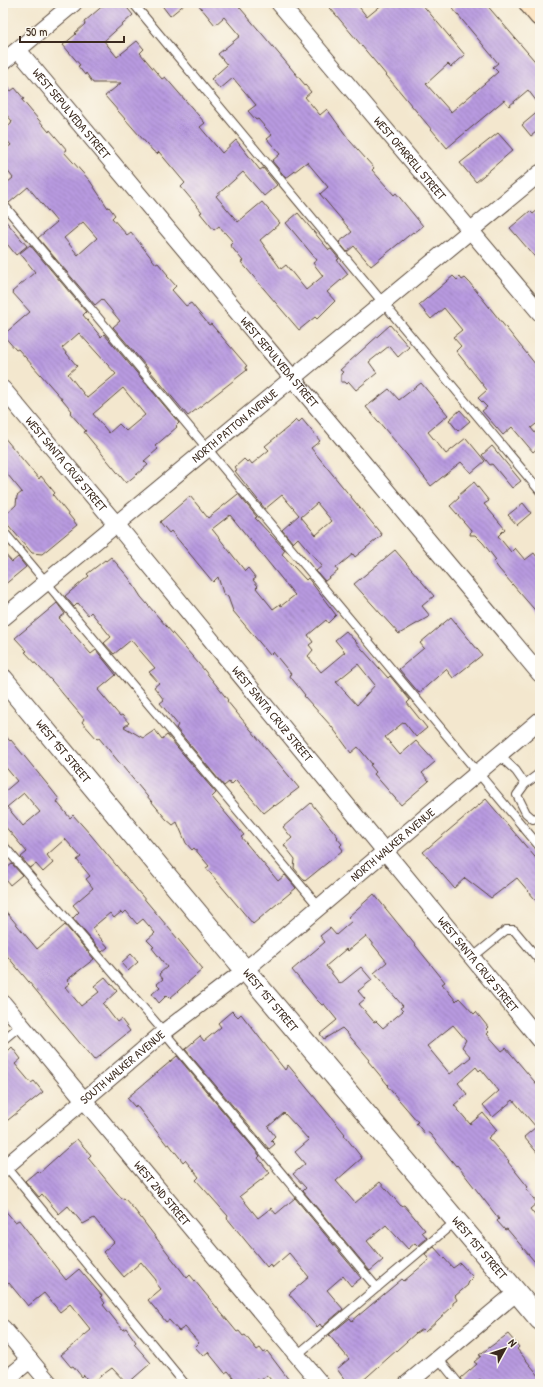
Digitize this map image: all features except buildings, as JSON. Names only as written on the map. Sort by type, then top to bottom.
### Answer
[{"type":"main road","points":[[530,3],[540,15]]},
{"type":"street","points":[[3,62],[74,3]]},
{"type":"street","name":"WEST OFARRELL STREET","points":[[279,3],[472,230],[540,313]]},
{"type":"street","name":"WEST SEPULVEDA STREET","points":[[18,50],[540,674]]},
{"type":"street","name":"NORTH PATTON AVENUE","points":[[3,618],[540,173]]},
{"type":"street","name":"WEST SANTA CRUZ STREET","points":[[3,389],[538,1035]]},
{"type":"street","name":"WEST 1ST STREET","points":[[3,679],[245,970],[540,1320]]},
{"type":"street","name":"NORTH WALKER AVENUE","points":[[245,970],[499,755],[538,727]]},
{"type":"street","name":"SOUTH WALKER AVENUE","points":[[4,1168],[164,1032],[245,970]]},
{"type":"street","name":"WEST 2ND STREET","points":[[3,1003],[321,1384]]},
{"type":"street","points":[[407,1384],[439,1359],[517,1292]]},
{"type":"street","points":[[3,1328],[50,1384]]},
{"type":"street","points":[[3,1382],[30,1360]]},
{"type":"lane","points":[[133,3],[540,491]]},
{"type":"lane","points":[[3,204],[540,847]]},
{"type":"lane","points":[[3,531],[319,907]]},
{"type":"lane","points":[[499,755],[516,771],[525,784]]},
{"type":"lane","points":[[540,773],[525,784],[517,795],[526,813],[533,819],[540,817]]},
{"type":"lane","points":[[3,844],[164,1032],[378,1288]]},
{"type":"lane","points":[[473,957],[506,930],[514,930],[540,961]]},
{"type":"lane","points":[[3,1040],[21,1025]]},
{"type":"lane","points":[[4,1168],[185,1384]]},
{"type":"lane","points":[[297,1354],[457,1221]]},
{"type":"lane","points":[[439,1359],[459,1384]]}]
